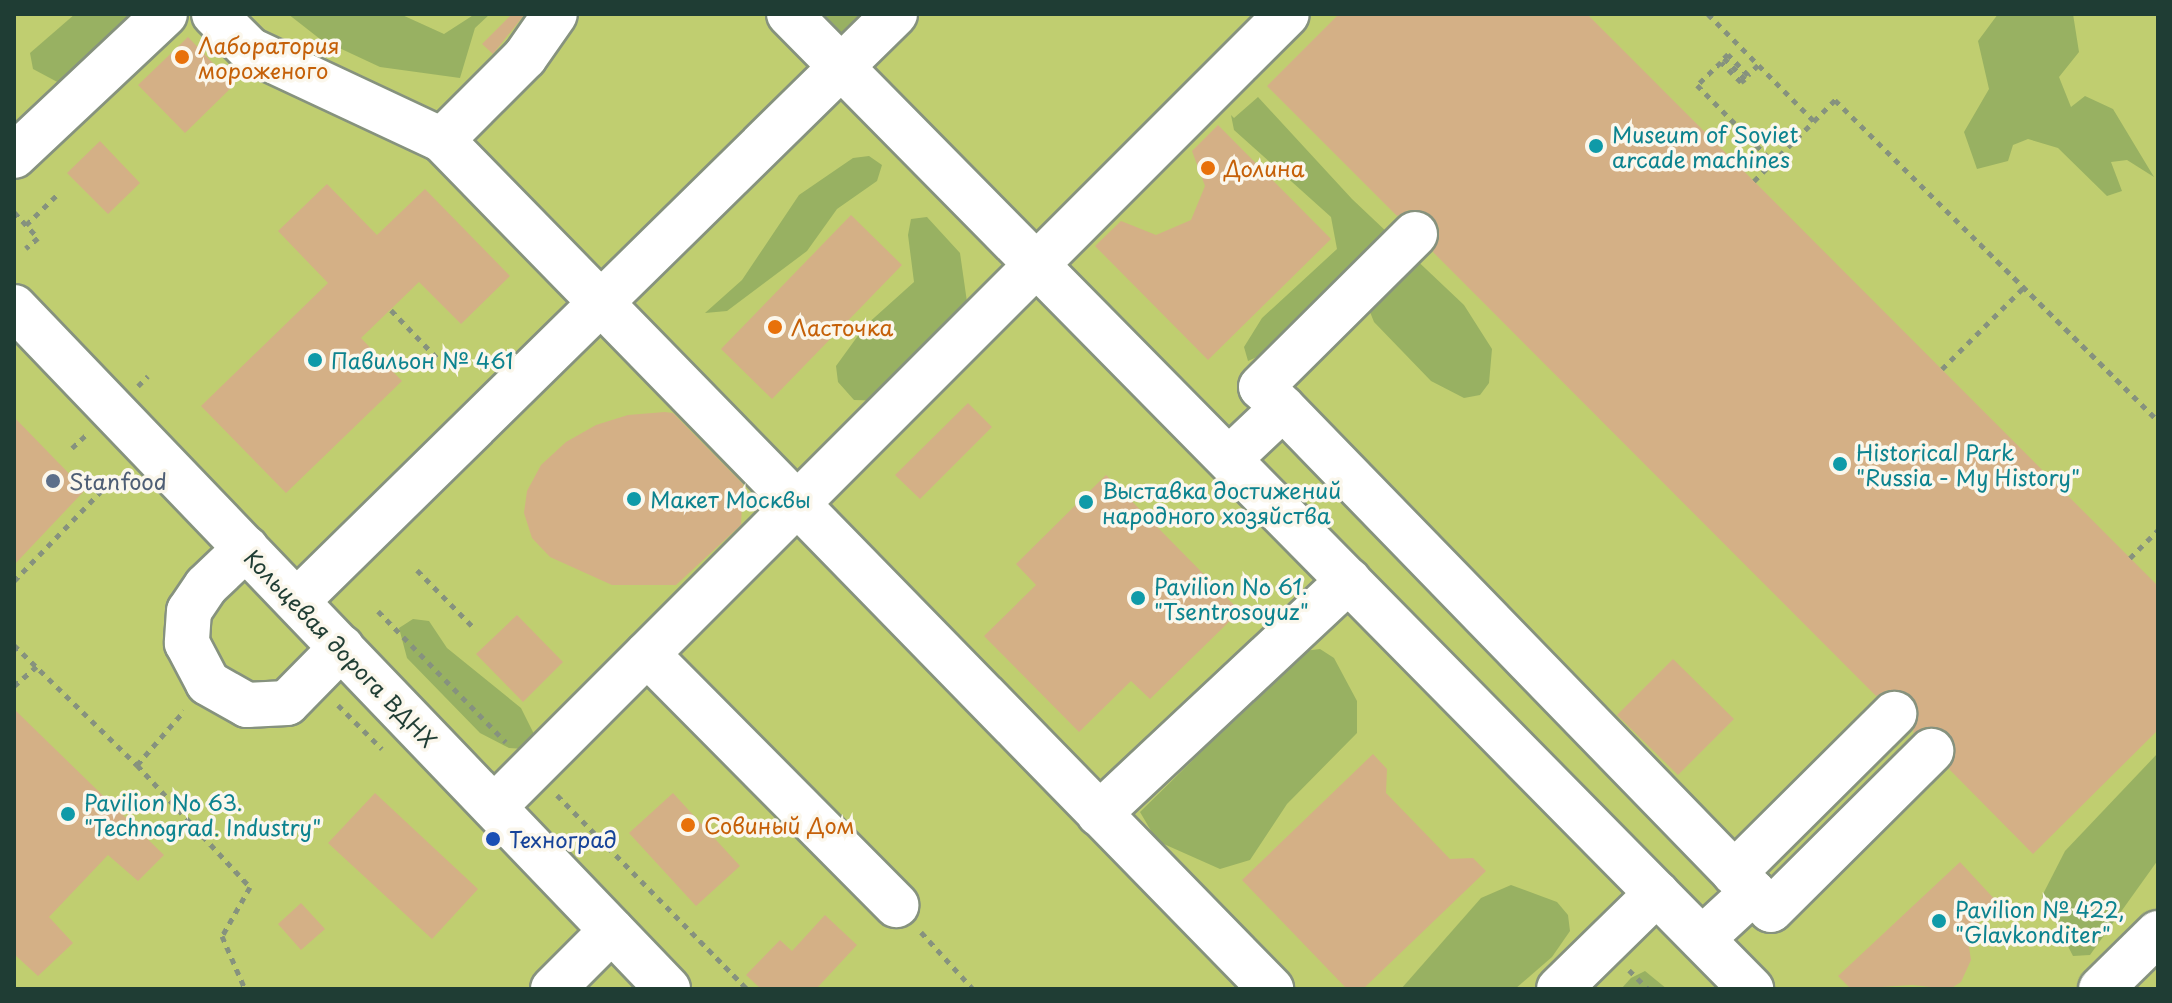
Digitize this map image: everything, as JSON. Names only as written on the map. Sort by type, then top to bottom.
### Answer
[{"type":"street","points":[[14,156],[165,14]]},
{"type":"street","points":[[214,14],[250,50],[442,140],[1271,989]]},
{"type":"street","points":[[442,140],[525,57],[555,14]]},
{"type":"street","points":[[789,14],[1751,989]]},
{"type":"street","points":[[297,601],[599,301],[895,14]]},
{"type":"street","points":[[494,807],[1287,14]]},
{"type":"street","points":[[1415,234],[1261,387],[1771,910],[1931,751]]},
{"type":"street","name":"Кольцевая дорога ВДНХ","points":[[14,307],[668,989]]},
{"type":"street","points":[[1229,459],[1283,408]]},
{"type":"street","points":[[246,548],[206,586],[189,611],[187,643],[208,683],[247,705],[287,703],[342,647]]},
{"type":"street","points":[[1099,814],[1349,580]]},
{"type":"street","points":[[647,654],[896,905]]},
{"type":"street","points":[[1702,939],[1744,882],[1894,714]]},
{"type":"street","points":[[1559,989],[1657,893]]},
{"type":"street","points":[[553,989],[612,930]]},
{"type":"street","points":[[2101,989],[2158,933]]},
{"type":"path","points":[[1708,14],[1814,121]]},
{"type":"path","points":[[1758,65],[1748,75],[1728,54],[1724,58],[1745,79],[1741,82],[1721,62],[1697,85],[1773,162]]},
{"type":"path","points":[[1754,181],[1835,100],[2158,421]]},
{"type":"path","points":[[26,225],[57,195]]},
{"type":"path","points":[[14,212],[38,238],[26,248]]},
{"type":"path","points":[[1942,369],[2023,288]]},
{"type":"path","points":[[391,310],[439,360]]},
{"type":"path","points":[[14,581],[107,485]]},
{"type":"path","points":[[2130,558],[2158,530]]},
{"type":"path","points":[[417,570],[473,627]]},
{"type":"path","points":[[378,611],[747,989]]},
{"type":"path","points":[[14,645],[137,765],[250,887],[222,936],[245,989]]},
{"type":"path","points":[[14,686],[37,666]]},
{"type":"path","points":[[137,765],[208,683]]},
{"type":"path","points":[[896,905],[973,989]]},
{"type":"green space","name":"Выставка достижений народного хозяйства","points":[[14,14],[2158,14],[2158,989],[14,989]]},
{"type":"green space","points":[[75,14],[146,14],[63,85],[33,69],[30,53]]},
{"type":"green space","points":[[288,14],[400,14],[444,34],[475,14],[490,14],[475,28],[460,78],[380,67],[320,39]]},
{"type":"green space","points":[[808,14],[868,14],[872,28],[842,35]]},
{"type":"green space","points":[[1998,14],[2073,14],[2079,52],[2059,77],[2071,107],[2085,96],[2113,109],[2154,177],[2127,160],[2111,162],[2122,191],[2107,196],[2058,148],[2028,139],[2013,145],[2008,161],[1977,169],[1964,132],[1989,89],[1978,41]]},
{"type":"green space","points":[[1258,97],[1352,199],[1464,305],[1492,349],[1489,383],[1480,395],[1464,398],[1431,381],[1374,322],[1368,307],[1248,361],[1244,347],[1262,318],[1337,249],[1331,217],[1234,130],[1231,115],[1234,118]]},
{"type":"green space","points":[[869,156],[882,165],[877,181],[837,209],[807,251],[727,311],[705,313],[742,280],[799,195],[853,158]]},
{"type":"green space","points":[[927,217],[960,253],[969,316],[888,401],[854,400],[838,382],[836,366],[865,326],[914,282],[908,235],[911,219]]},
{"type":"green space","points":[[413,619],[429,621],[447,648],[521,708],[536,738],[525,749],[509,748],[480,733],[407,658],[399,628]]},
{"type":"green space","points":[[1320,649],[1334,658],[1357,701],[1357,733],[1287,804],[1250,860],[1220,869],[1157,841],[1140,812],[1304,651]]},
{"type":"green space","points":[[2158,753],[2158,860],[2090,955],[2073,956],[2042,896],[2065,851]]},
{"type":"green space","points":[[1511,885],[1557,902],[1568,915],[1570,931],[1552,957],[1515,989],[1401,989],[1481,898]]},
{"type":"green space","points":[[1645,971],[1667,989],[1621,989],[1631,978]]},
{"type":"building","points":[[512,14],[524,15],[493,54],[482,44]]},
{"type":"building","name":"Historical Park \"Russia - My History\"","points":[[1339,14],[1587,14],[2158,586],[2158,730],[2033,854],[1949,769],[1955,745],[1948,733],[1925,727],[1913,733],[1918,708],[1911,696],[1888,690],[1876,696],[1433,252],[1439,228],[1432,216],[1409,210],[1397,216],[1267,86]]},
{"type":"building","points":[[188,37],[234,85],[185,133],[138,85]]},
{"type":"building","points":[[1218,125],[1331,239],[1208,360],[1095,246],[1121,221],[1156,235],[1191,220],[1205,186],[1192,151]]},
{"type":"building","points":[[100,141],[140,183],[108,214],[67,173]]},
{"type":"building","name":"Павильон № 461","points":[[327,184],[377,235],[425,189],[510,276],[461,324],[419,282],[361,338],[402,381],[286,493],[201,406],[328,283],[278,231]]},
{"type":"building","points":[[851,215],[902,265],[772,399],[721,349]]},
{"type":"building","points":[[968,403],[992,427],[920,499],[895,475]]},
{"type":"building","name":"Макет Москвы","points":[[673,413],[743,484],[741,525],[676,585],[612,585],[550,557],[532,538],[524,513],[527,491],[541,465],[566,442],[596,425],[628,415]]},
{"type":"building","points":[[14,417],[85,490],[14,565]]},
{"type":"building","name":"Pavilion No 61. \"Tsentrosoyuz\"","points":[[1106,475],[1240,611],[1150,699],[1131,681],[1079,732],[984,636],[1036,585],[1016,564]]},
{"type":"building","points":[[517,615],[563,662],[523,702],[476,654]]},
{"type":"building","points":[[1673,659],[1734,719],[1678,775],[1617,715]]},
{"type":"building","name":"Pavilion No 63. \"Technograd. Industry\"","points":[[14,709],[164,855],[138,881],[108,855],[49,917],[73,943],[38,976],[14,954]]},
{"type":"building","points":[[1373,754],[1387,769],[1386,793],[1450,859],[1473,858],[1486,871],[1363,989],[1347,989],[1242,880]]},
{"type":"building","points":[[375,793],[478,889],[432,939],[328,843]]},
{"type":"building","points":[[673,793],[740,866],[696,906],[629,833]]},
{"type":"building","name":"Pavilion № 422, \"Glavkonditer\"","points":[[1960,862],[1999,904],[1967,934],[1971,960],[1961,982],[1950,989],[1912,985],[1851,989],[1838,976]]},
{"type":"building","points":[[301,903],[325,929],[301,950],[278,924]]},
{"type":"building","points":[[825,915],[857,945],[816,989],[761,989],[746,975],[780,940],[792,951]]},
{"type":"place","name":"Лаборатория мороженого","points":[[182,57]]},
{"type":"place","name":"Museum of Soviet arcade machines","points":[[1596,146]]},
{"type":"place","name":"Долина","points":[[1208,168]]},
{"type":"place","name":"Ласточка","points":[[775,327]]},
{"type":"place","name":"Павильон № 461","points":[[315,360]]},
{"type":"place","name":"Historical Park \"Russia - My History\"","points":[[1840,464]]},
{"type":"place","name":"Stanfood","points":[[53,481]]},
{"type":"place","name":"Макет Москвы","points":[[634,499]]},
{"type":"place","name":"Выставка достижений народного хозяйства","points":[[1086,502]]},
{"type":"place","name":"Pavilion No 61. \"Tsentrosoyuz\"","points":[[1138,598]]},
{"type":"place","name":"Pavilion No 63. \"Technograd. Industry\"","points":[[68,814]]},
{"type":"place","name":"Совиный Дом","points":[[688,825]]},
{"type":"place","name":"Техноград","points":[[493,839]]},
{"type":"place","name":"Pavilion № 422, \"Glavkonditer\"","points":[[1939,921]]}]
